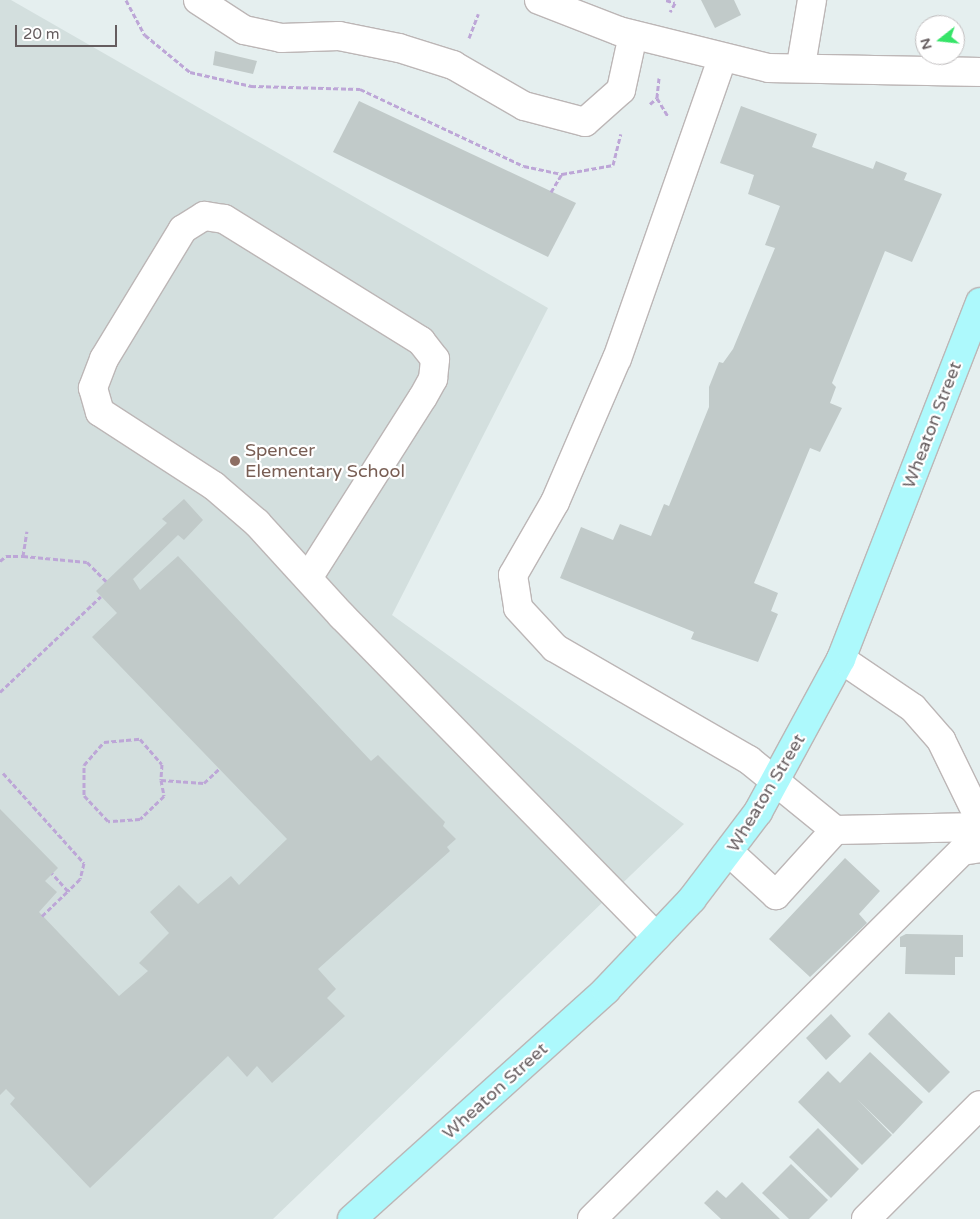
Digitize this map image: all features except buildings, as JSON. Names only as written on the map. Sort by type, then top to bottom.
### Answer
[{"type":"main road","name":"Wheaton Street","points":[[352,1219],[606,990],[656,937],[730,853],[777,780],[841,659],[980,302]]},
{"type":"street","points":[[198,0],[201,6],[244,30],[281,38],[339,36],[399,48],[453,65],[524,106],[585,122],[621,90],[633,35]]},
{"type":"street","points":[[539,0],[633,35],[722,59],[769,68],[801,65],[980,72]]},
{"type":"street","points":[[801,65],[812,0]]},
{"type":"street","points":[[722,59],[617,358],[555,502],[513,576],[518,608],[555,648],[777,780],[834,830],[980,827]]},
{"type":"street","points":[[308,578],[423,397],[433,379],[435,359],[421,341],[224,219],[204,216],[183,228],[104,359],[93,388],[100,412],[112,424],[214,486],[257,523],[308,578],[656,937]]},
{"type":"street","points":[[841,659],[913,708],[941,740],[980,820]]},
{"type":"street","points":[[730,853],[776,895],[834,830]]},
{"type":"street","points":[[592,1219],[962,851],[980,848]]},
{"type":"street","points":[[866,1219],[980,1105]]},
{"type":"path","points":[[126,0],[145,35],[190,72],[251,86],[360,89],[524,166],[562,174],[613,165],[623,126]]},
{"type":"path","points":[[467,45],[478,14]]},
{"type":"path","points":[[644,109],[657,98],[659,78]]},
{"type":"path","points":[[657,98],[673,118]]},
{"type":"path","points":[[551,192],[562,174]]},
{"type":"path","points":[[23,556],[27,531]]},
{"type":"path","points":[[0,561],[6,556],[23,556],[87,562],[106,581]]},
{"type":"path","points":[[0,692],[101,596]]},
{"type":"path","points":[[140,740],[162,764],[161,780],[164,796],[140,819],[108,821],[84,794],[84,765],[104,742],[140,740]]},
{"type":"path","points":[[161,780],[204,783],[219,769]]},
{"type":"path","points":[[1,772],[84,863],[80,878],[42,916]]},
{"type":"path","points":[[52,873],[68,891]]},
{"type":"shaded area","name":"Spencer Elementary School","points":[[0,0],[11,0],[548,308],[392,615],[684,824],[273,1219],[0,1219]]},
{"type":"place","name":"Spencer Elementary School","points":[[235,461]]}]
